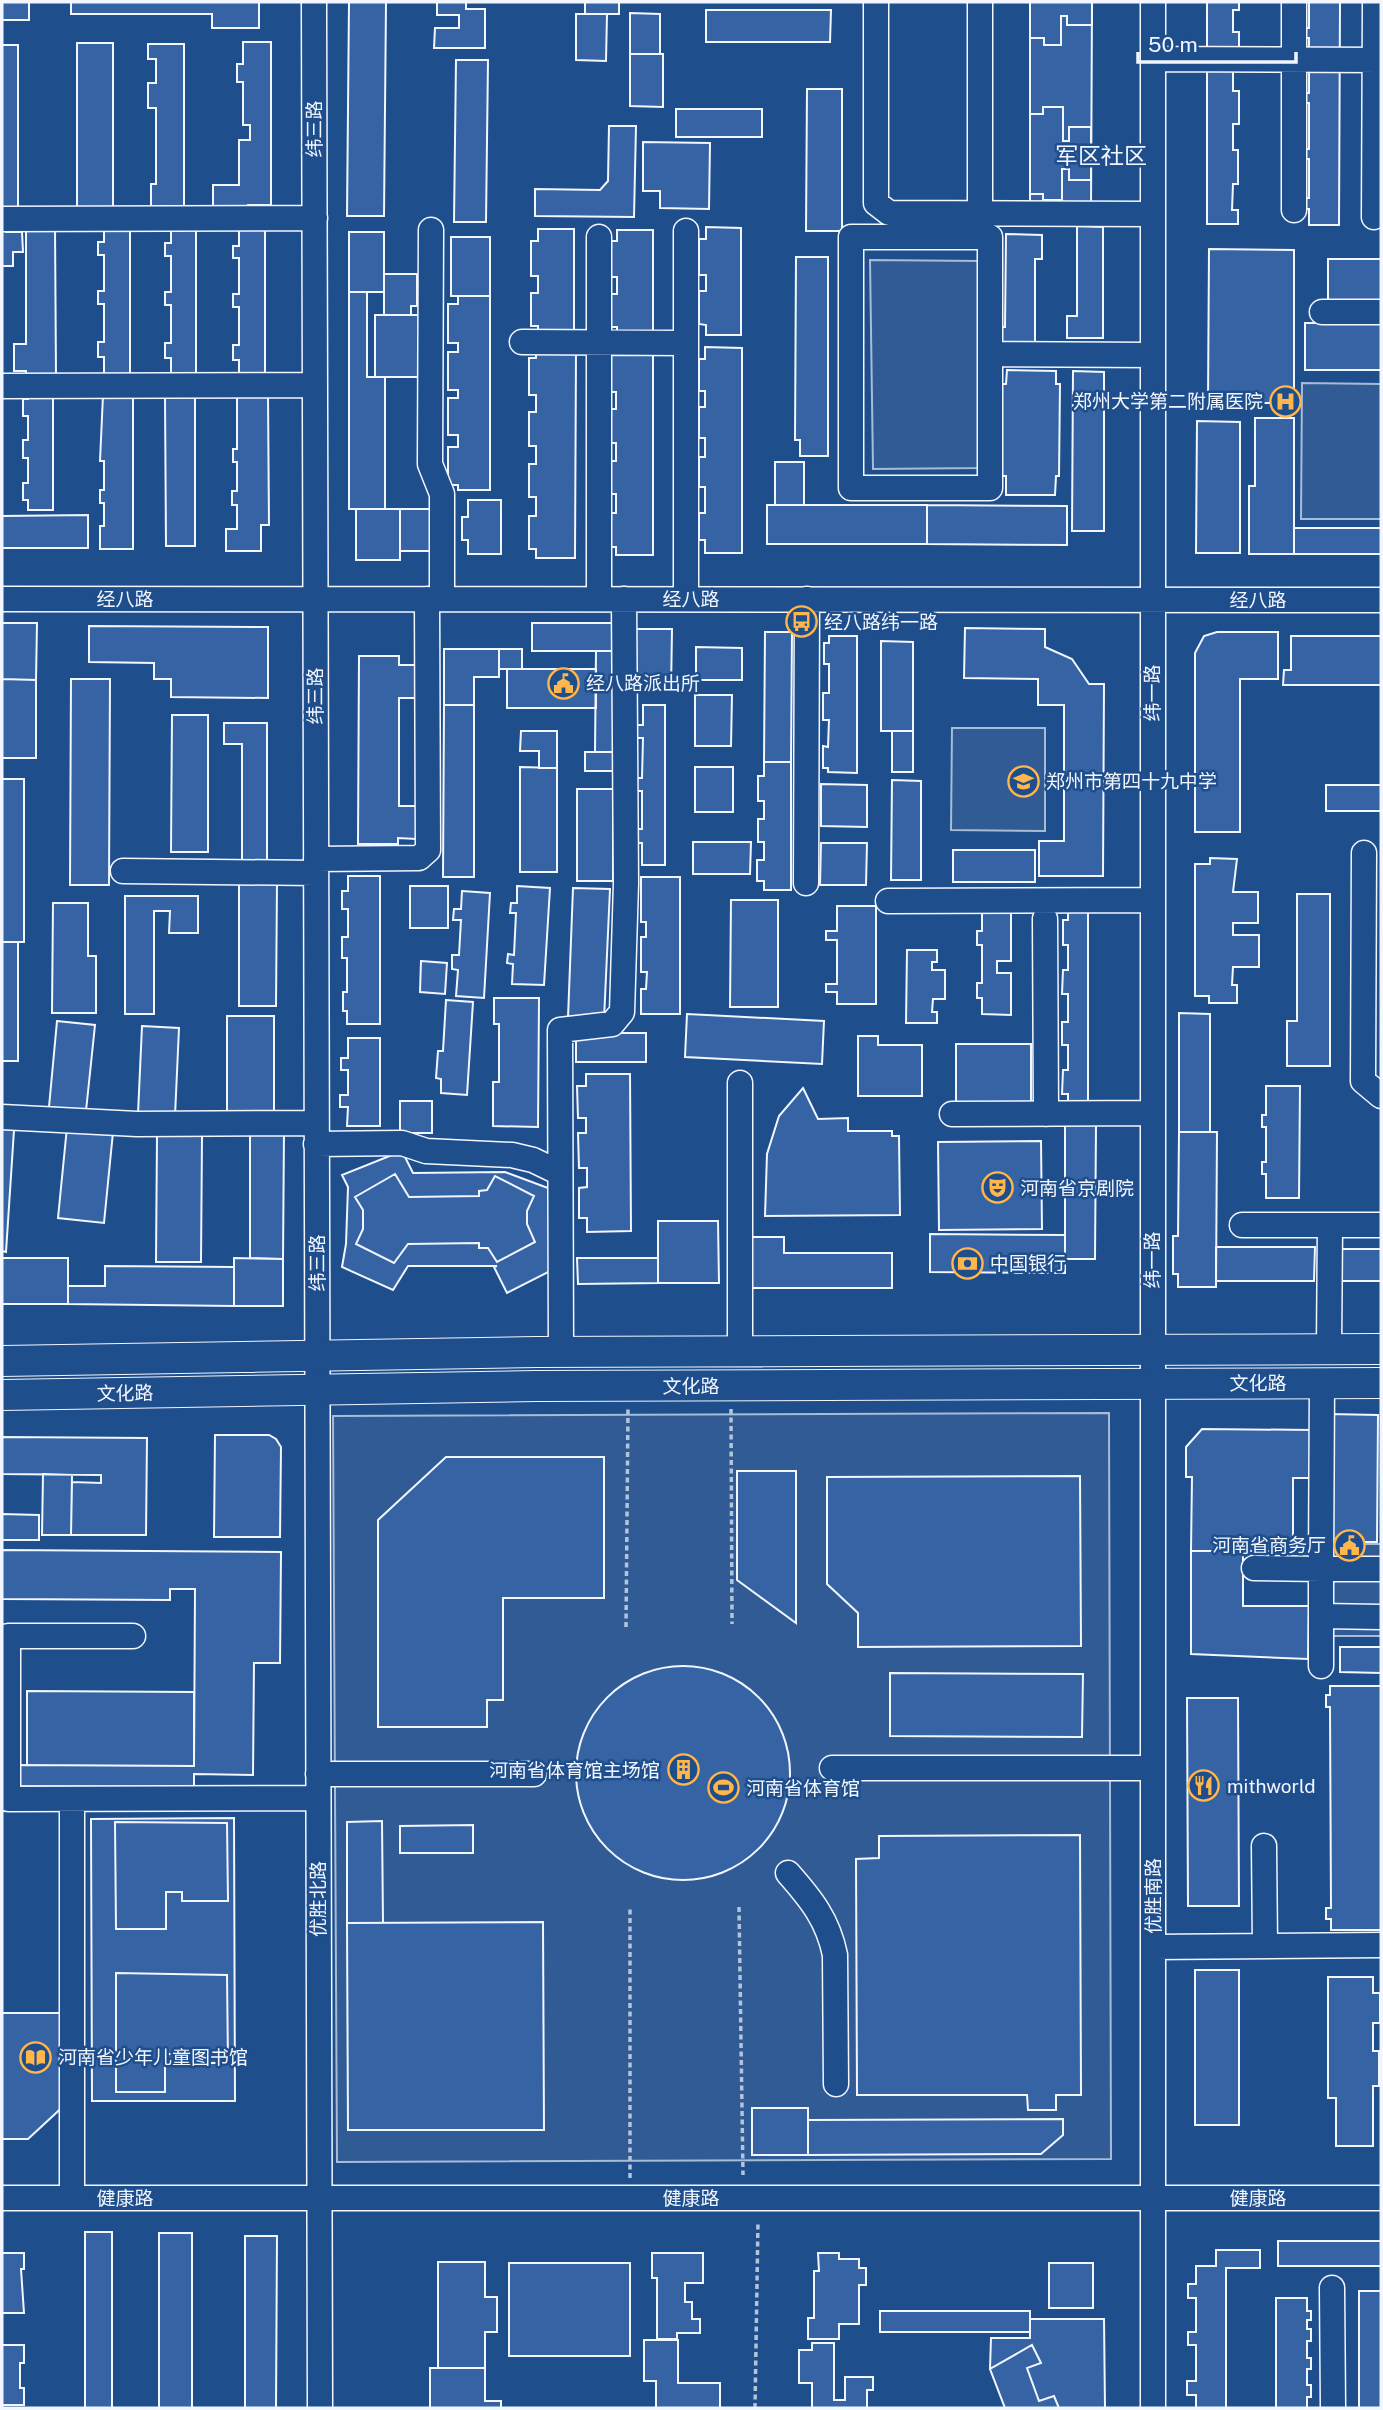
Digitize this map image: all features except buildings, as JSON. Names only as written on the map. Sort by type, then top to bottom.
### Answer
[{"type":"main road","name":"文化路","points":[[2,1361],[561,1352],[1381,1349]]},
{"type":"main road","name":"文化路","points":[[2,1395],[731,1385],[1381,1383]]},
{"type":"street","name":"纬三路","points":[[314,2],[317,1390]]},
{"type":"street","points":[[876,2],[876,203],[888,213],[1153,214]]},
{"type":"street","points":[[980,2],[980,213]]},
{"type":"street","name":"纬一路","points":[[1152,1384],[1153,2]]},
{"type":"street","points":[[1294,2],[1294,210]]},
{"type":"street","points":[[1374,217],[1378,60],[1375,2]]},
{"type":"street","points":[[1153,59],[1378,60]]},
{"type":"street","points":[[2,219],[315,218]]},
{"type":"street","points":[[122,871],[316,866],[419,858],[428,850],[434,599],[442,495],[430,464],[431,230]]},
{"type":"street","points":[[686,230],[686,599]]},
{"type":"street","points":[[599,237],[599,599]]},
{"type":"street","points":[[851,237],[990,237],[990,354],[990,488],[851,488],[851,237]]},
{"type":"street","points":[[1322,312],[1381,312]]},
{"type":"street","points":[[522,342],[686,343]]},
{"type":"street","points":[[990,354],[1153,355]]},
{"type":"street","points":[[2,386],[315,386]]},
{"type":"street","name":"经八路","points":[[2,599],[1381,600]]},
{"type":"street","points":[[561,1352],[560,1030],[612,1024],[621,1012],[626,883],[624,599]]},
{"type":"street","points":[[806,883],[807,599]]},
{"type":"street","points":[[1364,853],[1372,917],[1363,1081],[1381,1096]]},
{"type":"street","points":[[888,901],[1152,900]]},
{"type":"street","points":[[1045,919],[1046,1114]]},
{"type":"street","points":[[740,1083],[740,1351]]},
{"type":"street","points":[[952,1114],[1152,1113]]},
{"type":"street","points":[[2,1117],[316,1134],[402,1143],[426,1151],[512,1155],[533,1160],[560,1173]]},
{"type":"street","points":[[1242,1224],[1381,1225]]},
{"type":"street","points":[[1329,1349],[1330,1224]]},
{"type":"street","points":[[1321,1666],[1322,1383]]},
{"type":"street","name":"优胜南路","points":[[1152,1384],[1153,2408]]},
{"type":"street","name":"优胜北路","points":[[317,1390],[320,2408]]},
{"type":"street","points":[[1254,1568],[1381,1569]]},
{"type":"street","points":[[1321,1616],[1381,1616]]},
{"type":"street","points":[[133,1636],[8,1636],[8,1799],[72,1799],[534,1774]]},
{"type":"street","points":[[832,1768],[1152,1768]]},
{"type":"street","points":[[72,1799],[72,2198]]},
{"type":"street","points":[[1264,1846],[1265,1946]]},
{"type":"street","points":[[788,1873],[817,1905],[835,1955],[836,2084]]},
{"type":"street","points":[[1153,1947],[1381,1945]]},
{"type":"street","name":"健康路","points":[[2,2198],[1381,2199]]},
{"type":"street","points":[[1332,2288],[1333,2408]]},
{"type":"path","points":[[731,1385],[732,1624]]},
{"type":"path","points":[[626,1627],[628,1386]]},
{"type":"path","points":[[630,1907],[630,2198]]},
{"type":"path","points":[[739,1907],[751,2198],[755,2408]]},
{"type":"shaded area","points":[[870,260],[981,261],[982,468],[873,469]]},
{"type":"shaded area","points":[[1302,383],[1381,384],[1381,519],[1301,519]]},
{"type":"shaded area","points":[[952,728],[1045,728],[1045,831],[951,830]]},
{"type":"shaded area","name":"河南省体育馆","points":[[1109,1413],[1111,2159],[337,2162],[333,1416]]},
{"type":"shaded area","points":[[1329,1544],[1381,1544],[1381,1636],[1329,1636]]},
{"type":"place","name":"郑州大学第二附属医院","points":[[1286,401]]},
{"type":"place","name":"经八路纬一路","points":[[801,622]]},
{"type":"place","name":"经八路派出所","points":[[563,683]]},
{"type":"place","name":"郑州市第四十九中学","points":[[1023,781]]},
{"type":"place","name":"河南省京剧院","points":[[997,1188]]},
{"type":"place","name":"中国银行","points":[[967,1263]]},
{"type":"place","name":"河南省商务厅","points":[[1349,1545]]},
{"type":"place","name":"河南省体育馆主场馆","points":[[683,1770]]},
{"type":"place","name":"mithworld","points":[[1204,1786]]},
{"type":"place","name":"河南省体育馆","points":[[723,1788]]},
{"type":"place","name":"河南省少年儿童图书馆","points":[[35,2057]]},
{"type":"district","name":"军区社区","points":[[1101,156]]}]
